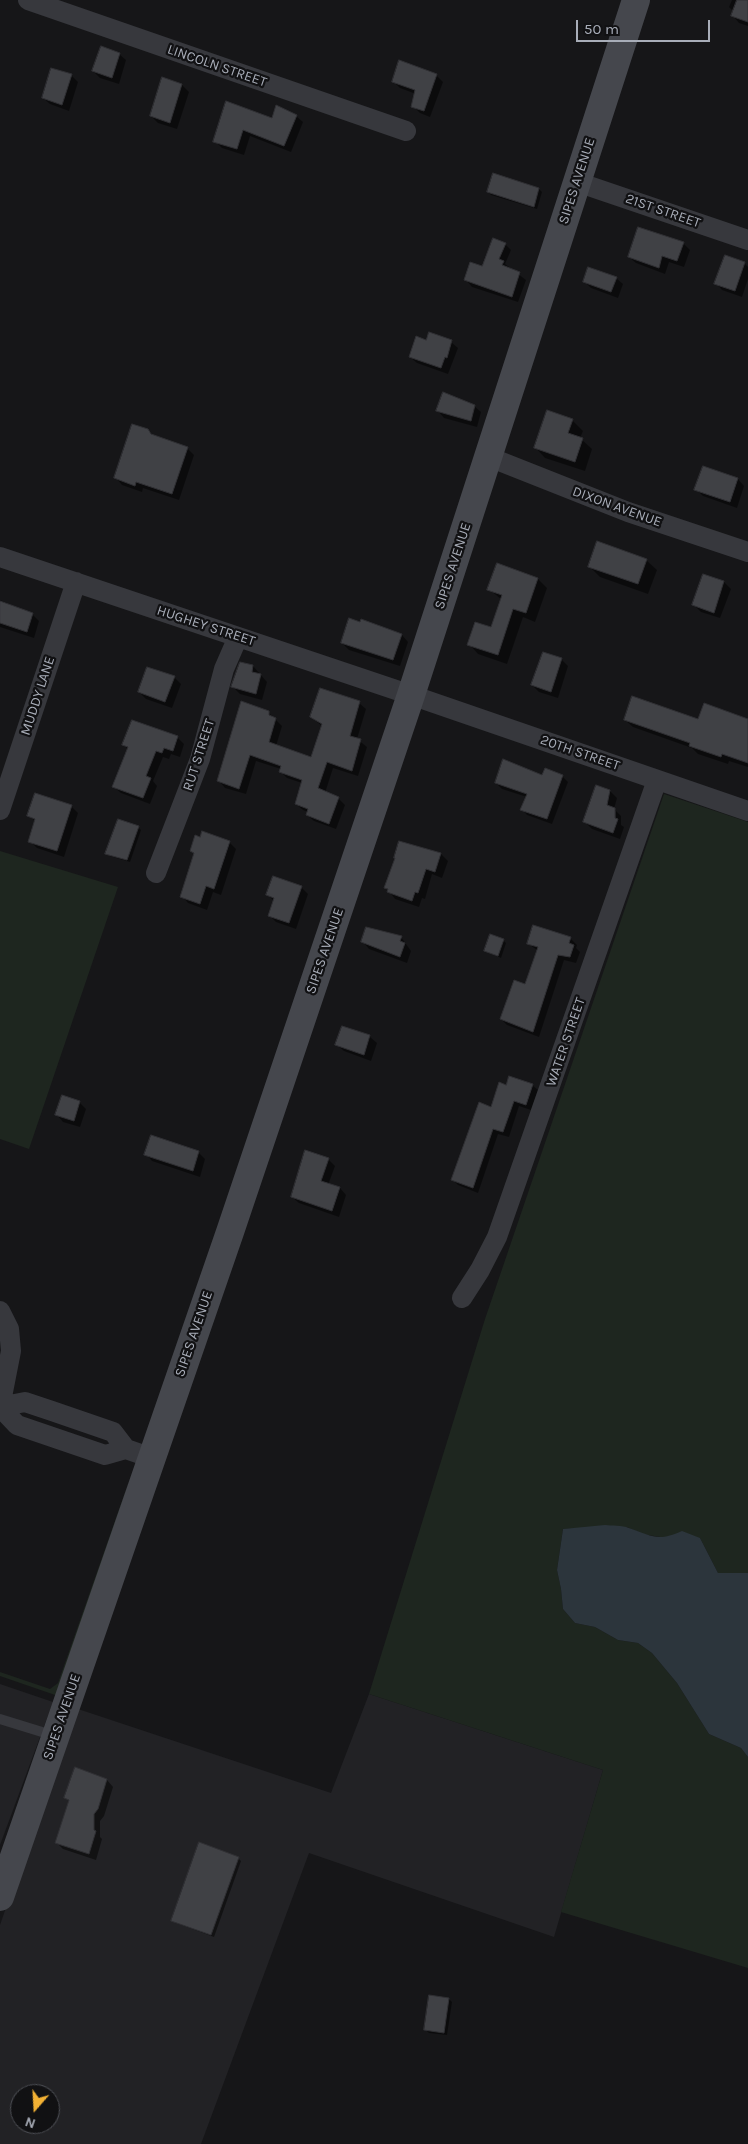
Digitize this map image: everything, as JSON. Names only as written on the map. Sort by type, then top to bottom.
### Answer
[{"type":"street","name":"SIPES AVENUE","points":[[0,1897],[152,1458],[411,695],[636,0]]},
{"type":"street","name":"LINCOLN STREET","points":[[37,2],[406,131]]},
{"type":"street","name":"21ST STREET","points":[[577,182],[748,240]]},
{"type":"street","name":"DIXON AVENUE","points":[[488,457],[628,512],[748,552]]},
{"type":"street","name":"HUGHEY STREET","points":[[0,557],[411,695]]},
{"type":"street","name":"MUDDY LANE","points":[[0,810],[76,582]]},
{"type":"street","name":"RUT STREET","points":[[156,873],[200,759],[224,670],[238,637]]},
{"type":"street","name":"20TH STREET","points":[[411,695],[748,811]]},
{"type":"street","name":"WATER STREET","points":[[462,1298],[480,1270],[497,1237],[657,780]]},
{"type":"street","points":[[0,1312],[10,1329],[11,1351],[0,1407]]},
{"type":"street","points":[[0,1407],[25,1402],[79,1420],[113,1432],[126,1449],[152,1458]]},
{"type":"street","points":[[0,1407],[17,1425],[105,1455],[126,1449]]},
{"type":"street","points":[[71,1443],[79,1420]]},
{"type":"lane","points":[[0,1719],[56,1736]]},
{"type":"shaded area","points":[[664,794],[748,822],[748,1573],[718,1573],[700,1538],[666,1538],[642,1534],[627,1527],[563,1529],[557,1570],[563,1609],[575,1623],[595,1627],[618,1640],[638,1643],[652,1653],[677,1683],[709,1734],[741,1748],[748,1757],[748,1968],[561,1912],[603,1770],[369,1694],[485,1319]]},
{"type":"shaded area","points":[[0,851],[118,887],[29,1149],[0,1139]]},
{"type":"shaded area","points":[[130,1478],[58,1696],[0,1676],[0,1672],[50,1689],[58,1683]]},
{"type":"shaded area","points":[[605,1525],[626,1527],[655,1537],[667,1536],[682,1531],[700,1538],[718,1573],[748,1573],[748,1757],[741,1748],[709,1734],[677,1683],[652,1653],[638,1643],[618,1640],[595,1627],[575,1623],[563,1609],[557,1570],[563,1529]]},
{"type":"shaded area","points":[[0,1684],[53,1702],[0,1845]]},
{"type":"shaded area","points":[[369,1694],[603,1770],[554,1937],[309,1853],[201,2144],[0,2144],[0,1925],[75,1708],[331,1793]]},
{"type":"building","points":[[737,0],[748,0],[748,22],[731,16]]},
{"type":"building","points":[[101,46],[120,53],[112,78],[92,71]]},
{"type":"building","points":[[399,60],[437,74],[424,111],[411,107],[415,90],[392,82]]},
{"type":"building","points":[[51,68],[72,74],[62,105],[42,98]]},
{"type":"building","points":[[162,77],[182,84],[170,123],[150,116]]},
{"type":"building","points":[[226,101],[272,118],[276,105],[297,115],[284,146],[243,130],[237,149],[213,142]]},
{"type":"building","points":[[493,173],[539,188],[534,207],[487,192]]},
{"type":"building","points":[[638,227],[684,242],[677,261],[662,256],[659,268],[628,257]]},
{"type":"building","points":[[493,238],[506,243],[499,259],[504,261],[502,265],[520,272],[512,297],[464,280],[470,262],[482,266]]},
{"type":"building","points":[[725,255],[745,262],[735,291],[714,284]]},
{"type":"building","points":[[588,267],[617,277],[611,292],[583,282]]},
{"type":"building","points":[[429,332],[452,340],[447,358],[445,357],[441,368],[409,357],[416,336],[426,340]]},
{"type":"building","points":[[443,392],[475,405],[471,421],[436,411]]},
{"type":"building","points":[[547,410],[573,419],[568,433],[583,438],[575,462],[534,448]]},
{"type":"building","points":[[132,424],[148,429],[151,434],[188,447],[172,494],[136,482],[135,486],[114,478]]},
{"type":"building","points":[[703,466],[738,478],[730,502],[694,490]]},
{"type":"building","points":[[597,541],[647,559],[638,584],[588,567]]},
{"type":"building","points":[[497,563],[538,578],[526,613],[513,609],[498,655],[467,645],[475,622],[491,627],[502,595],[487,590]]},
{"type":"building","points":[[703,574],[724,581],[714,613],[692,605]]},
{"type":"building","points":[[0,601],[33,613],[27,632],[0,623]]},
{"type":"building","points":[[349,618],[360,622],[361,619],[402,634],[393,660],[341,643]]},
{"type":"building","points":[[543,652],[562,658],[551,692],[531,685]]},
{"type":"building","points":[[240,662],[253,665],[252,672],[261,674],[256,694],[231,687]]},
{"type":"building","points":[[147,667],[175,676],[165,702],[138,692]]},
{"type":"building","points":[[320,688],[360,701],[350,736],[361,739],[352,771],[327,762],[318,788],[339,797],[329,824],[306,815],[308,809],[295,804],[302,780],[279,772],[281,766],[250,755],[239,789],[217,781],[241,701],[269,711],[269,715],[276,718],[269,742],[311,757],[322,724],[310,717]]},
{"type":"building","points":[[632,696],[698,719],[704,703],[748,719],[748,763],[722,754],[721,757],[689,746],[690,743],[624,720]]},
{"type":"building","points":[[132,720],[178,736],[173,751],[164,748],[162,753],[156,751],[146,776],[151,778],[143,798],[112,787],[128,747],[122,745]]},
{"type":"building","points":[[503,759],[542,775],[545,768],[563,775],[547,819],[520,810],[527,794],[495,783]]},
{"type":"building","points":[[596,785],[610,790],[607,805],[615,808],[615,818],[618,819],[613,833],[583,822]]},
{"type":"building","points":[[35,793],[72,805],[57,851],[28,842],[35,819],[27,816]]},
{"type":"building","points":[[118,819],[139,826],[127,860],[105,854]]},
{"type":"building","points":[[202,831],[230,841],[214,889],[206,886],[200,904],[180,897],[194,853],[190,851],[195,835],[200,837]]},
{"type":"building","points":[[399,841],[441,853],[435,872],[426,869],[418,893],[415,892],[412,901],[387,892],[388,889],[384,888]]},
{"type":"building","points":[[273,876],[302,886],[289,923],[268,916],[274,898],[266,895]]},
{"type":"building","points":[[533,925],[571,937],[569,943],[574,945],[570,957],[558,955],[533,1032],[500,1019],[514,980],[525,984],[538,947],[527,944]]},
{"type":"building","points":[[366,927],[402,936],[400,941],[405,943],[400,957],[361,942]]},
{"type":"building","points":[[490,934],[504,939],[498,956],[484,951]]},
{"type":"building","points":[[342,1026],[370,1035],[364,1055],[335,1045]]},
{"type":"building","points":[[509,1076],[533,1084],[526,1105],[514,1101],[503,1132],[493,1129],[473,1188],[451,1180],[479,1102],[491,1107],[499,1082],[506,1085]]},
{"type":"building","points":[[62,1095],[80,1101],[74,1121],[55,1115]]},
{"type":"building","points":[[151,1135],[199,1151],[193,1171],[144,1155]]},
{"type":"building","points":[[305,1150],[329,1158],[321,1181],[340,1187],[332,1211],[291,1197]]},
{"type":"building","points":[[75,1767],[107,1779],[98,1809],[94,1814],[94,1830],[96,1831],[89,1854],[55,1843],[69,1800],[64,1798]]},
{"type":"building","points":[[199,1842],[239,1857],[211,1935],[171,1921]]},
{"type":"building","points":[[429,1995],[449,1998],[444,2033],[424,2030]]}]
